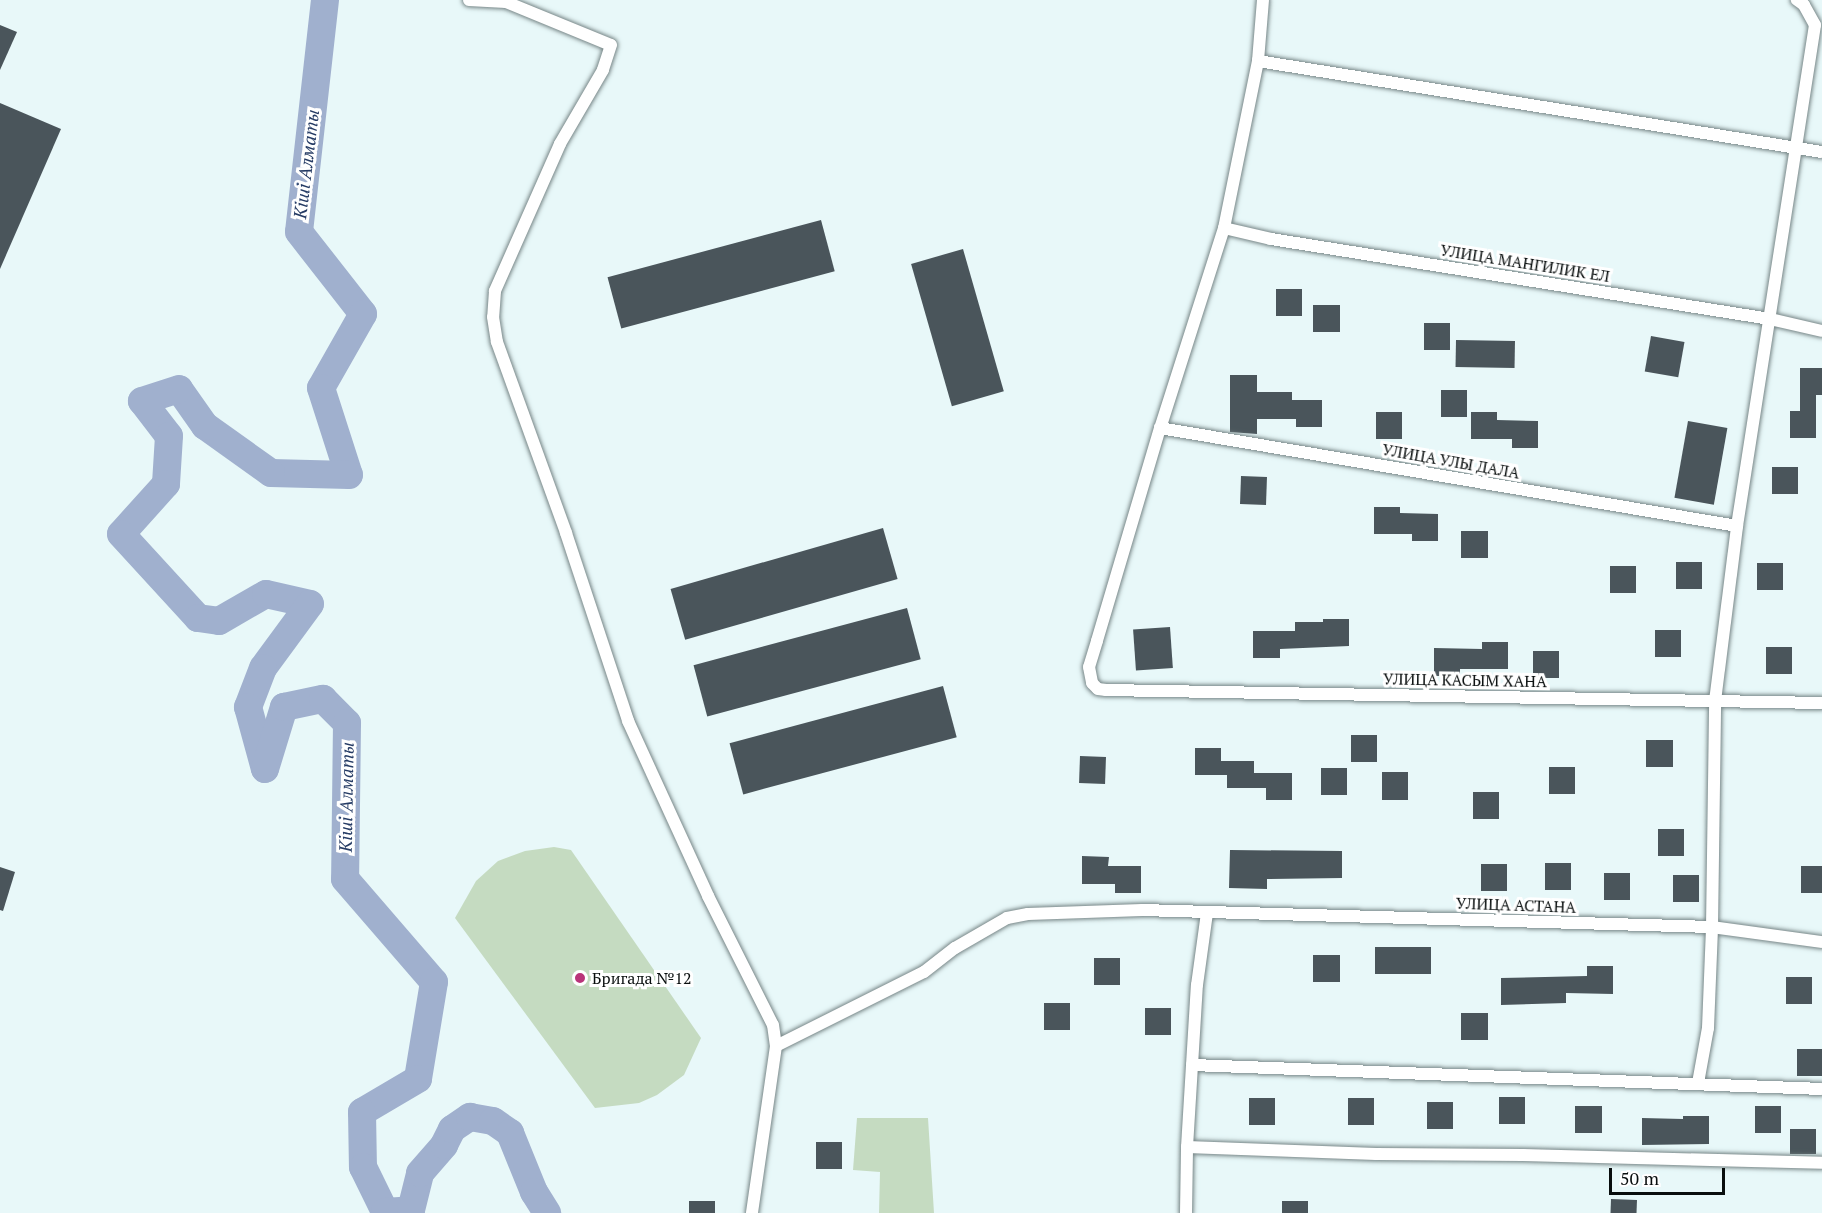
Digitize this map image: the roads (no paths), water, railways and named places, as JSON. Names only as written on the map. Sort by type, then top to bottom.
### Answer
[{"type":"street","points":[[469,0],[506,2],[611,45],[603,70],[560,144],[495,291],[493,317],[495,333],[628,721],[708,896],[773,1025],[776,1046],[752,1213]]},
{"type":"street","points":[[1160,428],[1224,228],[1258,61],[1263,0]]},
{"type":"street","points":[[1698,1083],[1708,1028],[1712,927],[1715,701],[1737,526],[1815,25],[1804,5],[1797,0]]},
{"type":"street","points":[[1258,61],[1822,152]]},
{"type":"street","name":"УЛИЦА МАНГИЛИК ЕЛ","points":[[1224,228],[1271,239],[1770,319],[1822,331]]},
{"type":"street","name":"УЛИЦА УЛЫ ДАЛА","points":[[1160,428],[1737,526]]},
{"type":"street","name":"УЛИЦА КАСЫМ ХАНА","points":[[1160,428],[1089,667],[1092,683],[1098,689],[1822,703]]},
{"type":"street","name":"УЛИЦА АСТАНА","points":[[776,1046],[924,972],[955,948],[1006,918],[1052,911],[1142,910],[1712,927],[1822,942]]},
{"type":"street","points":[[1186,1213],[1187,1147],[1197,985],[1207,913]]},
{"type":"street","points":[[1192,1065],[1822,1089]]},
{"type":"street","points":[[1187,1147],[1376,1154],[1522,1155],[1822,1163]]},
{"type":"waterway","name":"Кіші Алматы","points":[[325,0],[299,232],[363,314],[321,388],[349,475],[271,473],[205,426],[179,389],[142,401],[169,436],[166,484],[121,534],[198,618],[219,621],[266,594],[310,604],[263,668],[248,707],[265,769],[284,707],[323,699],[347,723],[345,879],[434,982],[418,1079],[362,1112],[363,1167],[385,1212],[411,1210],[420,1173],[444,1145],[452,1129],[470,1117],[493,1121],[510,1133],[534,1192],[547,1213]]},
{"type":"place","name":"Бригада №12","points":[[580,978]]}]
